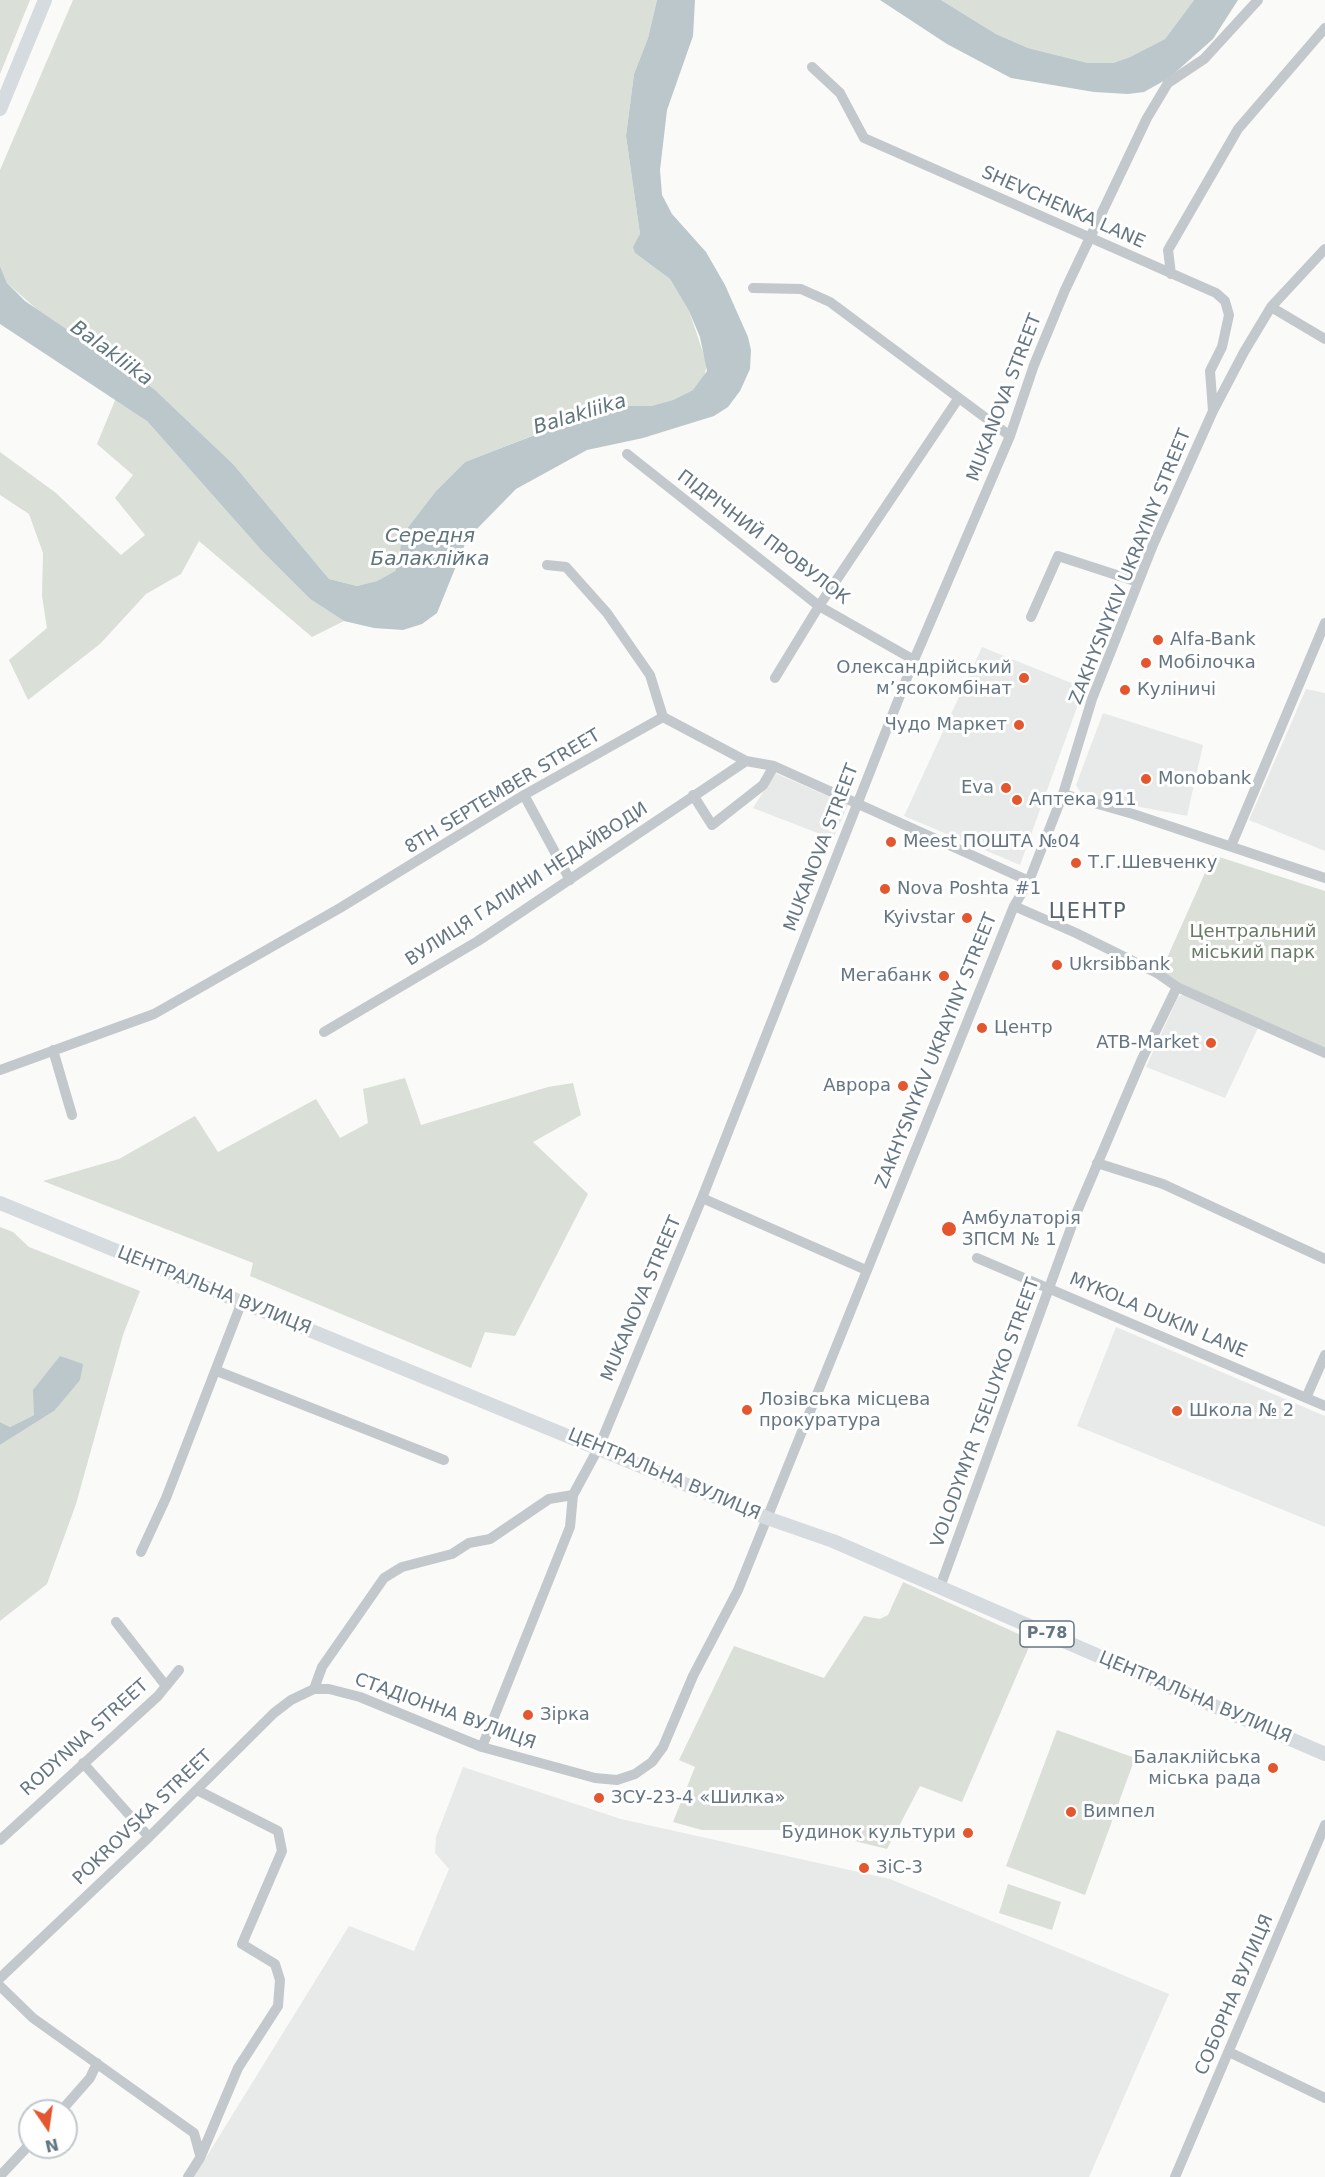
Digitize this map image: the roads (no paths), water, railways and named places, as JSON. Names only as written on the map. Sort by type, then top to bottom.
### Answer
[{"type":"main road","points":[[0,109],[45,0]]},
{"type":"main road","name":"ЦЕНТРАЛЬНА ВУЛИЦЯ","points":[[0,1203],[241,1304],[767,1518],[833,1541],[1325,1754]]},
{"type":"street","name":"MUKANOVA STREET","points":[[482,1747],[570,1527],[573,1495],[598,1448],[702,1198],[856,804],[914,660],[1010,436],[1034,365],[1065,290],[1147,118],[1168,84],[1204,59],[1258,0]]},
{"type":"street","points":[[1171,274],[1168,250],[1238,129],[1325,28]]},
{"type":"street","name":"SHEVCHENKA LANE","points":[[812,67],[840,93],[864,138],[1216,293],[1225,302],[1229,315],[1222,347],[1210,371],[1213,411]]},
{"type":"street","name":"ZAKHYSNYKIV UKRAYINY STREET","points":[[635,1774],[652,1762],[663,1747],[693,1676],[738,1590],[1014,906],[1029,881],[1063,794],[1092,699],[1138,582],[1213,411],[1271,307],[1325,249]]},
{"type":"street","points":[[753,288],[801,288],[830,302],[1010,436]]},
{"type":"street","points":[[1271,307],[1325,339]]},
{"type":"street","points":[[776,678],[819,606],[958,399]]},
{"type":"street","name":"ПІДРІЧНИЙ ПРОВУЛОК","points":[[627,454],[819,606],[914,660]]},
{"type":"street","points":[[1030,617],[1058,555],[1138,582]]},
{"type":"street","points":[[547,565],[566,567],[607,613],[650,675],[663,717],[746,761],[774,766],[1029,881]]},
{"type":"street","points":[[1231,846],[1325,623]]},
{"type":"street","name":"8TH SEPTEMBER STREET","points":[[0,1070],[154,1014],[340,908],[524,795],[663,717]]},
{"type":"street","name":"ВУЛИЦЯ ГАЛИНИ НЕДАЙВОДИ","points":[[324,1032],[478,941],[746,761]]},
{"type":"street","points":[[693,795],[712,825],[763,785],[774,766]]},
{"type":"street","points":[[1063,794],[1325,878]]},
{"type":"street","points":[[524,795],[570,880]]},
{"type":"street","points":[[1014,906],[1076,933],[1157,973],[1177,987],[1325,1053]]},
{"type":"street","name":"VOLODYMYR TSELUYKO STREET","points":[[940,1587],[1097,1163],[1177,987]]},
{"type":"street","points":[[53,1050],[72,1115]]},
{"type":"street","points":[[1097,1163],[1164,1184],[1325,1259]]},
{"type":"street","points":[[702,1198],[866,1270]]},
{"type":"street","name":"MYKOLA DUKIN LANE","points":[[977,1258],[1050,1287],[1325,1406]]},
{"type":"street","points":[[141,1552],[217,1371],[241,1304]]},
{"type":"street","points":[[1306,1398],[1325,1355]]},
{"type":"street","points":[[217,1371],[444,1460]]},
{"type":"street","points":[[314,1689],[322,1667],[384,1578],[402,1567],[452,1554],[469,1543],[490,1539],[549,1499],[573,1495]]},
{"type":"street","name":"RODYNNA STREET","points":[[116,1622],[166,1686]]},
{"type":"street","name":"RODYNNA STREET","points":[[0,1840],[158,1696],[180,1670]]},
{"type":"street","name":"СТАДІОННА ВУЛИЦЯ","points":[[314,1689],[329,1689],[360,1697],[482,1747],[594,1778],[616,1780],[635,1774]]},
{"type":"street","name":"POKROVSKA STREET","points":[[0,1978],[149,1837],[274,1713],[291,1700],[314,1689]]},
{"type":"street","points":[[83,1763],[149,1837]]},
{"type":"street","points":[[188,2177],[200,2158],[238,2068],[278,2006],[280,1980],[275,1964],[242,1944],[282,1851],[278,1831],[197,1790]]},
{"type":"street","name":"СОБОРНА ВУЛИЦЯ","points":[[1175,2177],[1325,1826]]},
{"type":"street","points":[[0,1986],[33,2018],[194,2133],[200,2146],[200,2158]]},
{"type":"street","points":[[1228,2052],[1325,2098]]},
{"type":"street","points":[[72,2099],[90,2078],[97,2062]]},
{"type":"street","points":[[0,2176],[18,2157]]},
{"type":"water","name":"Середня Балаклійка","points":[[657,0],[695,0],[693,36],[667,110],[660,170],[662,195],[672,214],[706,252],[725,285],[748,337],[751,350],[750,369],[740,391],[728,407],[714,416],[643,438],[587,450],[516,489],[467,539],[437,613],[422,624],[403,630],[374,628],[344,621],[310,599],[263,552],[147,421],[0,324],[0,266],[7,283],[25,301],[154,389],[233,464],[329,579],[357,586],[377,581],[395,571],[402,535],[436,491],[465,462],[610,406],[651,406],[673,400],[693,390],[707,371],[700,337],[689,311],[670,279],[635,253],[633,247],[640,234],[626,136],[634,74],[648,38]]},
{"type":"water","points":[[880,0],[941,0],[996,34],[1028,48],[1088,63],[1113,63],[1165,39],[1194,0],[1238,0],[1213,39],[1169,78],[1144,92],[1128,94],[1094,92],[1011,78],[947,44]]},
{"type":"water","points":[[60,1356],[83,1364],[80,1380],[54,1411],[0,1445],[0,1422],[10,1427],[34,1415],[33,1390]]},
{"type":"place","name":"Alfa-Bank","points":[[1158,640]]},
{"type":"place","name":"Мобілочка","points":[[1146,663]]},
{"type":"place","name":"Олександрійський мʼясокомбінат","points":[[1024,678]]},
{"type":"place","name":"Куліничі","points":[[1125,690]]},
{"type":"place","name":"Чудо Маркет","points":[[1019,725]]},
{"type":"place","name":"Monobank","points":[[1146,779]]},
{"type":"place","name":"Eva","points":[[1006,788]]},
{"type":"place","name":"Аптека 911","points":[[1017,800]]},
{"type":"place","name":"Meest ПОШТА №04","points":[[891,842]]},
{"type":"place","name":"Т.Г.Шевченку","points":[[1076,863]]},
{"type":"place","name":"Nova Poshta #1","points":[[885,889]]},
{"type":"place","name":"Kyivstar","points":[[967,918]]},
{"type":"place","name":"Ukrsibbank","points":[[1057,965]]},
{"type":"place","name":"Мегабанк","points":[[944,976]]},
{"type":"place","name":"Центр","points":[[982,1028]]},
{"type":"place","name":"ATB-Market","points":[[1211,1043]]},
{"type":"place","name":"Аврора","points":[[903,1086]]},
{"type":"place","name":"Амбулаторія ЗПСМ № 1","points":[[949,1229]]},
{"type":"place","name":"Лозівська місцева прокуратура","points":[[747,1410]]},
{"type":"place","name":"Школа № 2","points":[[1177,1411]]},
{"type":"place","name":"Зірка","points":[[528,1715]]},
{"type":"place","name":"Балаклійська міська рада","points":[[1273,1768]]},
{"type":"place","name":"ЗСУ-23-4 «Шилка»","points":[[599,1798]]},
{"type":"place","name":"Вимпел","points":[[1071,1812]]},
{"type":"place","name":"Будинок культури","points":[[968,1833]]},
{"type":"place","name":"ЗіС-3","points":[[864,1868]]},
{"type":"district","name":"ЦЕНТР","points":[[1088,913]]},
{"type":"water label","name":"Balakliika","points":[[111,354]]},
{"type":"water label","name":"Balakliika","points":[[580,415]]},
{"type":"park label","name":"Центральний міський парк","points":[[1253,942]]}]
